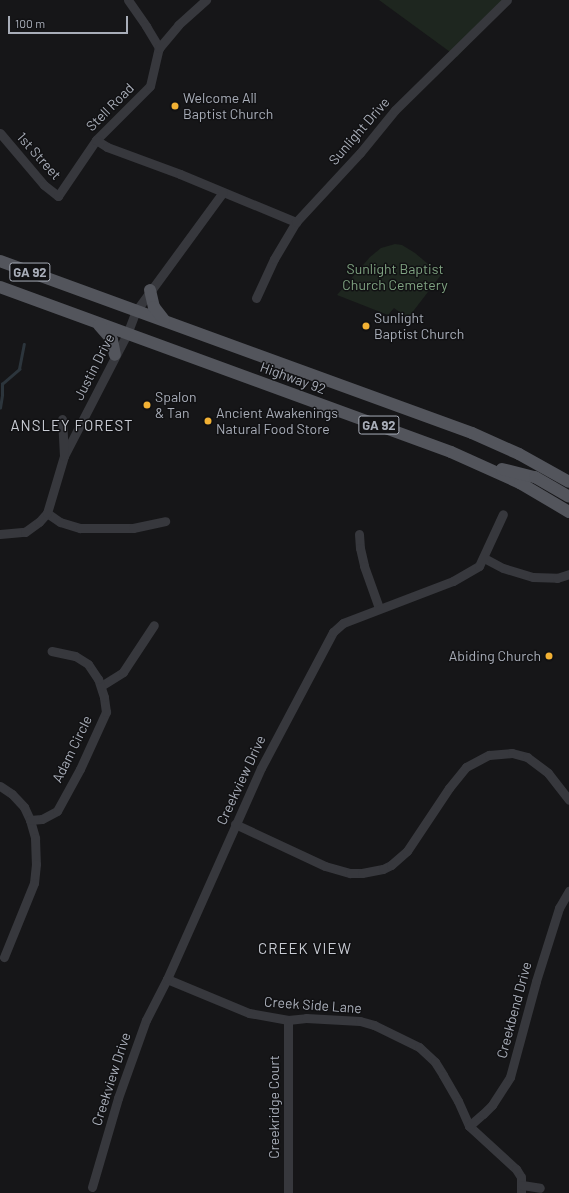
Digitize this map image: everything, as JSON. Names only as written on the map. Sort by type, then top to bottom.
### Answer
[{"type":"main road","name":"Highway 92","points":[[0,261],[472,433],[519,454],[569,482]]},
{"type":"main road","name":"Highway 92","points":[[0,288],[445,449],[489,467],[533,490],[569,512]]},
{"type":"main road","points":[[150,290],[154,307],[167,322]]},
{"type":"main road","points":[[93,321],[108,334],[114,346],[116,355]]},
{"type":"main road","points":[[489,467],[513,471],[535,478],[569,497]]},
{"type":"street","points":[[128,0],[159,48]]},
{"type":"street","name":"Stell Road","points":[[58,196],[96,140],[150,86],[159,48],[178,25],[206,0]]},
{"type":"street","name":"Sunlight Drive","points":[[256,298],[274,259],[296,222],[360,153],[395,110],[506,0]]},
{"type":"street","name":"1st Street","points":[[0,133],[10,147],[44,185],[58,196]]},
{"type":"street","points":[[96,140],[107,147],[296,222]]},
{"type":"street","points":[[0,146],[10,147]]},
{"type":"street","points":[[127,334],[136,311],[150,290],[223,192]]},
{"type":"street","name":"Justin Drive","points":[[47,513],[64,456],[127,334]]},
{"type":"street","name":"Justin Drive","points":[[62,419],[64,456]]},
{"type":"street","points":[[0,534],[25,532],[39,522],[47,513],[60,522],[80,528],[133,528],[165,521]]},
{"type":"street","name":"Creekview Drive","points":[[92,1187],[138,1040],[167,979],[235,824],[284,722],[333,632],[343,623],[469,574],[479,566],[484,558],[503,514]]},
{"type":"street","points":[[360,534],[364,566],[379,608]]},
{"type":"street","points":[[484,558],[503,568],[533,577],[557,578],[569,574]]},
{"type":"street","points":[[100,686],[123,672],[154,625]]},
{"type":"street","name":"Adam Circle","points":[[30,820],[42,819],[57,812],[80,769],[106,712],[100,686],[88,664],[75,656],[52,651]]},
{"type":"street","points":[[235,824],[324,866],[350,873],[362,873],[383,869],[391,865],[408,851],[449,788],[466,766],[489,755],[512,753],[527,757],[548,773],[569,800]]},
{"type":"street","points":[[0,786],[12,794],[20,802],[30,820],[35,838],[36,864],[34,884],[4,956]]},
{"type":"street","name":"Creekbend Drive","points":[[469,1126],[492,1104],[510,1077],[536,981],[559,908],[569,891]]},
{"type":"street","name":"Creek Side Lane","points":[[167,979],[249,1013],[288,1020],[306,1018],[360,1021],[374,1025],[419,1047],[435,1062],[458,1101],[469,1126],[511,1163],[521,1177],[521,1189]]},
{"type":"street","name":"Creekridge Court","points":[[288,1020],[288,1193]]},
{"type":"street","points":[[521,1189],[540,1188]]},
{"type":"green space","points":[[379,0],[503,0],[485,26],[457,57]]},
{"type":"green space","name":"Sunlight Baptist Church Cemetery","points":[[395,244],[402,245],[415,253],[441,275],[408,318],[394,308],[388,315],[337,295],[370,257],[381,248]]},
{"type":"waterway","points":[[0,408],[2,384],[19,369],[24,344]]},
{"type":"place","name":"Welcome All Baptist Church","points":[[175,106]]},
{"type":"place","name":"Sunlight Baptist Church","points":[[366,326]]},
{"type":"place","name":"Spalon & Tan","points":[[147,405]]},
{"type":"place","name":"Ancient Awakenings Natural Food Store","points":[[208,421]]},
{"type":"place","name":"Abiding Church","points":[[549,656]]},
{"type":"district","name":"ANSLEY FOREST","points":[[72,426]]},
{"type":"district","name":"CREEK VIEW","points":[[305,949]]}]
